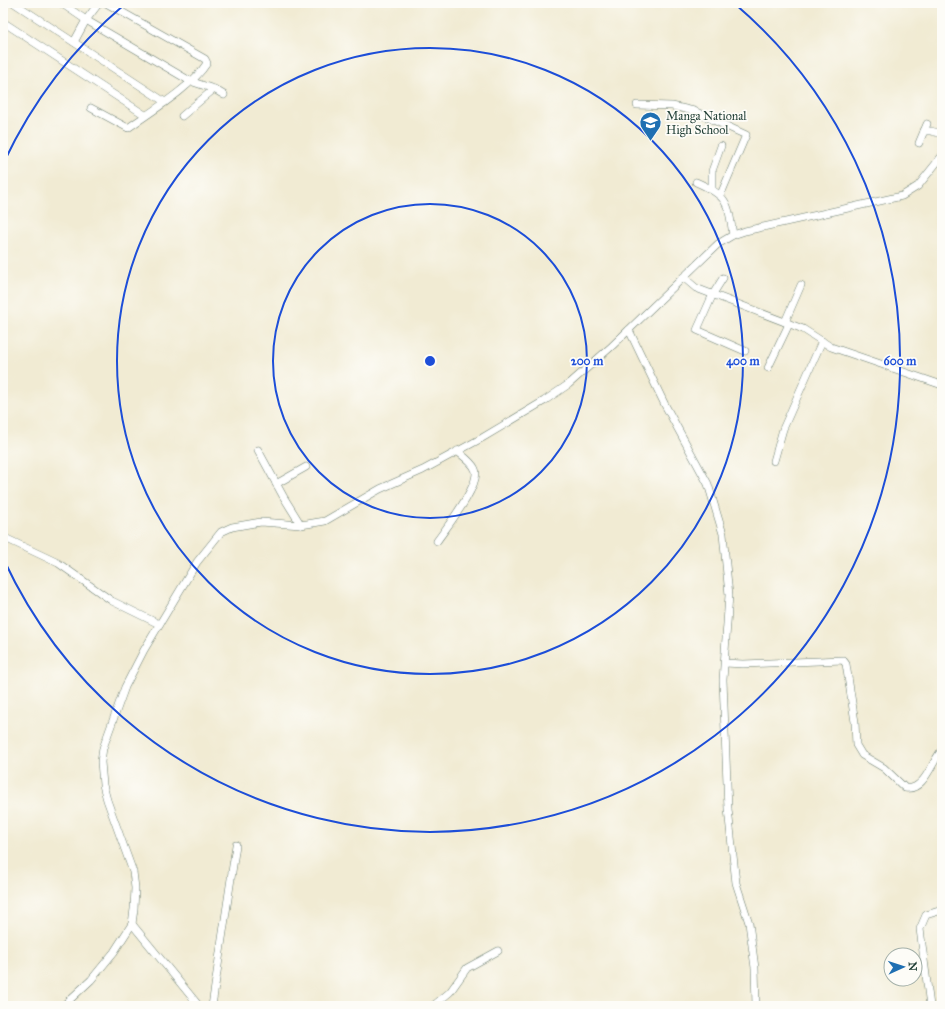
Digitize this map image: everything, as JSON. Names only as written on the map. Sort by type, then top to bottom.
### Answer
[{"type":"street","points":[[14,3],[165,102]]},
{"type":"street","points":[[74,42],[86,20],[99,3]]},
{"type":"street","points":[[92,108],[127,128],[165,102],[190,81],[206,64],[206,60],[106,3]]},
{"type":"street","points":[[65,4],[86,20],[190,81],[214,89],[224,95]]},
{"type":"street","points":[[3,22],[145,115]]},
{"type":"street","points":[[182,116],[214,89]]},
{"type":"street","points":[[637,105],[672,106],[694,111],[746,135],[721,194]]},
{"type":"street","points":[[919,143],[927,124]]},
{"type":"street","points":[[924,131],[942,134]]},
{"type":"street","points":[[712,189],[712,171],[721,146]]},
{"type":"street","points":[[63,1006],[91,980],[109,958],[132,924],[135,888],[133,872],[107,800],[101,762],[103,748],[125,687],[199,558],[221,532],[232,527],[261,522],[301,525],[325,522],[380,489],[423,470],[458,451],[544,401],[569,384],[629,330],[718,244],[733,235],[902,196],[918,186],[942,156]]},
{"type":"street","points":[[696,182],[721,194],[727,206],[733,235]]},
{"type":"street","points":[[683,277],[696,288],[808,332],[831,347],[942,385]]},
{"type":"street","points":[[723,278],[713,294],[697,330],[746,351]]},
{"type":"street","points":[[768,368],[801,285]]},
{"type":"street","points":[[629,330],[664,406],[704,476],[718,513],[727,563],[729,595],[723,694],[728,810],[736,883],[749,923],[755,968],[756,1006]]},
{"type":"street","points":[[774,461],[786,422],[822,341]]},
{"type":"street","points":[[258,450],[276,484],[301,525]]},
{"type":"street","points":[[437,541],[467,498],[476,473],[474,467],[458,451]]},
{"type":"street","points":[[276,484],[306,467]]},
{"type":"street","points":[[3,537],[58,563],[112,601],[160,624]]},
{"type":"street","points":[[724,663],[743,664],[843,660],[846,664],[855,722],[854,738],[858,751],[884,768],[904,788],[911,788],[917,785],[930,771],[942,750]]},
{"type":"street","points":[[212,1006],[236,845]]},
{"type":"street","points":[[930,1006],[920,929],[926,915],[942,910]]},
{"type":"street","points":[[132,924],[199,1006]]},
{"type":"street","points":[[433,1006],[450,992],[467,968],[498,951]]},
{"type":"place","name":"Manga National High School","points":[[650,142]]}]
